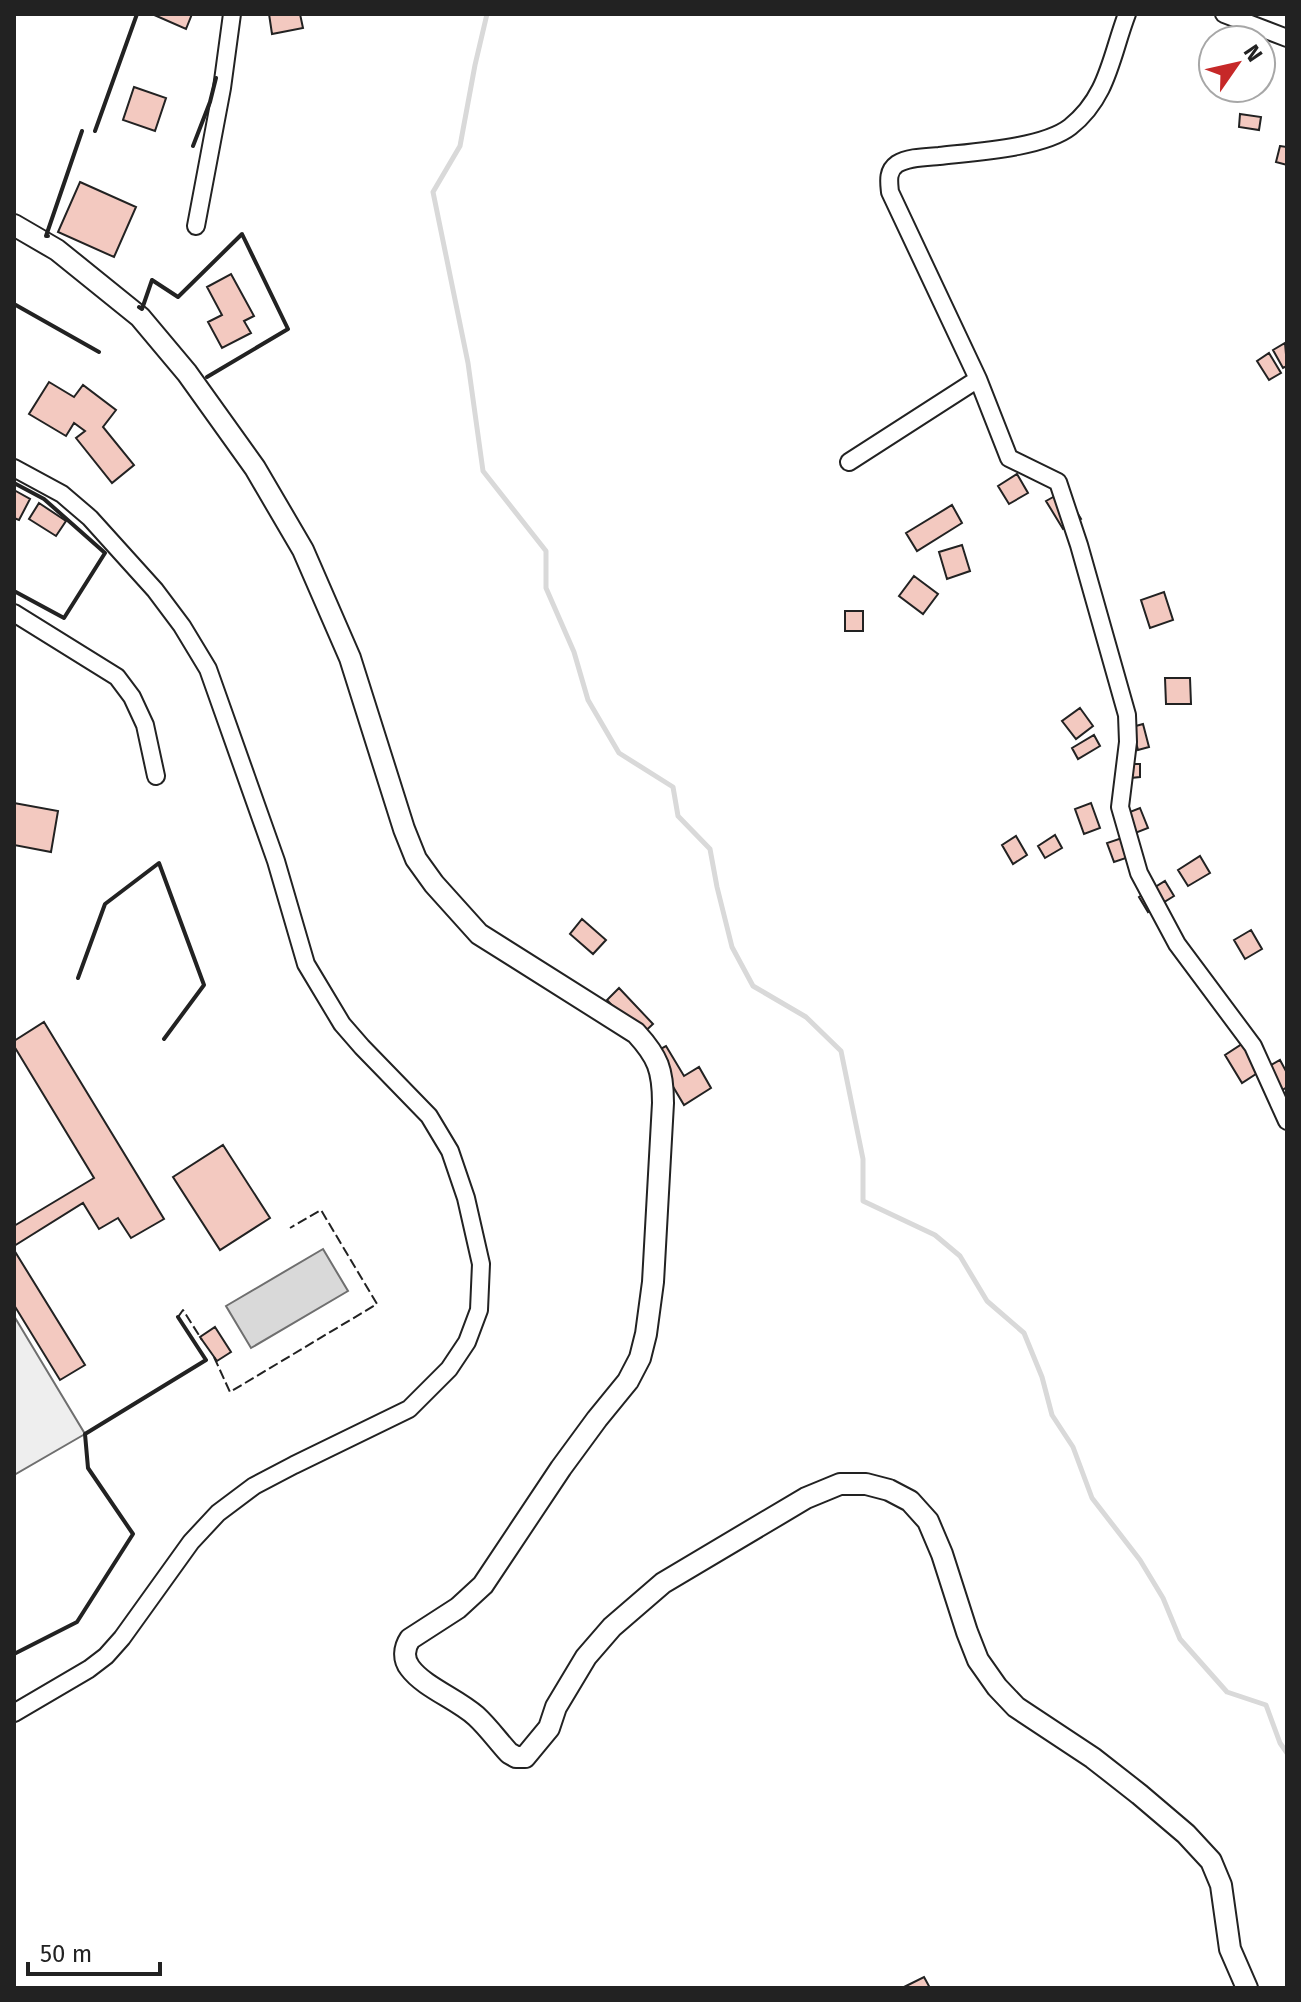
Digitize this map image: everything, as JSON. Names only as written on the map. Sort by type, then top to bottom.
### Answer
[{"type":"street","points":[[196,226],[222,88],[232,14]]},
{"type":"street","points":[[1127,14],[1100,93],[1083,116],[1066,130],[1040,141],[912,159],[897,164],[891,171],[890,192],[978,379],[1009,458],[1058,482],[1127,715],[1128,742],[1120,807],[1139,873],[1177,944],[1253,1046],[1287,1121]]},
{"type":"street","points":[[1224,14],[1287,38]]},
{"type":"street","points":[[14,225],[57,250],[140,317],[187,373],[255,468],[303,550],[350,658],[404,829],[416,859],[434,884],[479,934],[636,1033],[659,1063],[663,1103],[653,1282],[640,1358],[628,1381],[561,1468],[483,1585],[458,1608],[410,1639],[404,1654],[408,1667],[475,1716],[509,1753],[525,1757],[549,1728],[556,1707],[586,1657],[612,1627],[663,1583],[806,1498],[840,1484],[866,1484],[889,1490],[910,1501],[928,1521],[978,1660],[997,1687],[1016,1707],[1093,1758],[1139,1794],[1186,1834],[1211,1861],[1221,1885],[1230,1949],[1247,1988]]},
{"type":"street","points":[[849,462],[978,379]]},
{"type":"street","points":[[14,468],[62,494],[90,518],[155,590],[208,669],[276,861],[306,964],[342,1024],[429,1116],[450,1151],[466,1198],[481,1264],[479,1310],[467,1342],[449,1369],[409,1409],[254,1486],[218,1513],[191,1542],[106,1656],[14,1713]]},
{"type":"street","points":[[14,613],[117,677],[132,697],[145,725],[156,776]]},
{"type":"shaded area","points":[[323,1249],[348,1291],[251,1348],[226,1306]]},
{"type":"shaded area","points":[[14,1316],[85,1434],[14,1475]]},
{"type":"building","points":[[152,14],[192,14],[186,29]]},
{"type":"building","points":[[269,14],[300,14],[303,28],[272,34]]},
{"type":"building","points":[[134,87],[166,98],[155,131],[123,120]]},
{"type":"building","points":[[1240,114],[1261,117],[1259,130],[1239,127]]},
{"type":"building","points":[[1280,146],[1287,147],[1287,165],[1276,162]]},
{"type":"building","points":[[80,182],[136,207],[114,257],[58,232]]},
{"type":"building","points":[[231,274],[254,316],[244,321],[251,333],[222,348],[208,322],[222,315],[207,287]]},
{"type":"building","points":[[1285,343],[1287,366],[1283,368],[1273,350]]},
{"type":"building","points":[[1269,353],[1281,373],[1269,380],[1257,361]]},
{"type":"building","points":[[49,382],[74,397],[83,385],[116,410],[103,427],[134,465],[112,483],[76,438],[85,431],[74,423],[66,436],[29,414]]},
{"type":"building","points":[[1017,474],[1028,493],[1009,504],[998,486]]},
{"type":"building","points":[[14,490],[30,499],[19,520],[14,518]]},
{"type":"building","points":[[1064,491],[1081,519],[1063,529],[1046,501]]},
{"type":"building","points":[[39,503],[66,521],[56,536],[29,519]]},
{"type":"building","points":[[952,505],[962,523],[917,551],[906,533]]},
{"type":"building","points":[[962,545],[970,571],[947,579],[939,552]]},
{"type":"building","points":[[914,576],[938,594],[923,614],[899,596]]},
{"type":"building","points":[[1164,592],[1173,620],[1150,628],[1141,600]]},
{"type":"building","points":[[845,611],[863,611],[863,631],[845,631]]},
{"type":"building","points":[[1165,678],[1190,678],[1191,704],[1166,704]]},
{"type":"building","points":[[1080,708],[1093,726],[1076,739],[1062,721]]},
{"type":"building","points":[[1143,724],[1149,747],[1138,750],[1132,727]]},
{"type":"building","points":[[1094,735],[1100,746],[1078,759],[1072,748]]},
{"type":"building","points":[[1121,764],[1140,764],[1140,777],[1121,779]]},
{"type":"building","points":[[14,803],[58,811],[51,852],[14,845]]},
{"type":"building","points":[[1091,803],[1100,828],[1084,834],[1075,809]]},
{"type":"building","points":[[1140,808],[1148,828],[1125,837],[1117,817]]},
{"type":"building","points":[[1055,835],[1062,848],[1045,858],[1038,846]]},
{"type":"building","points":[[1016,836],[1027,855],[1013,864],[1002,845]]},
{"type":"building","points":[[1125,837],[1132,856],[1114,862],[1107,843]]},
{"type":"building","points":[[1200,856],[1210,873],[1188,886],[1178,870]]},
{"type":"building","points":[[1165,881],[1174,896],[1148,912],[1139,897]]},
{"type":"building","points":[[582,919],[606,940],[593,954],[570,934]]},
{"type":"building","points":[[1251,930],[1262,949],[1245,959],[1234,940]]},
{"type":"building","points":[[619,988],[653,1024],[640,1036],[607,1000]]},
{"type":"building","points":[[44,1022],[164,1219],[131,1238],[118,1218],[99,1229],[83,1203],[14,1246],[14,1226],[94,1178],[14,1046],[14,1041]]},
{"type":"building","points":[[1242,1044],[1259,1072],[1242,1083],[1225,1055]]},
{"type":"building","points":[[666,1046],[684,1076],[699,1067],[711,1088],[684,1105],[653,1053]]},
{"type":"building","points":[[1280,1060],[1287,1073],[1287,1087],[1273,1096],[1259,1072]]},
{"type":"building","points":[[223,1145],[270,1218],[220,1250],[173,1177]]},
{"type":"building","points":[[14,1250],[85,1365],[60,1380],[14,1305]]},
{"type":"building","points":[[215,1327],[231,1352],[217,1361],[200,1337]]},
{"type":"building","points":[[924,1977],[930,1988],[902,1988]]},
{"type":"waterway","points":[[487,14],[460,146],[433,192],[468,363],[483,471],[546,551],[546,588],[574,652],[588,700],[619,753],[673,787],[678,816],[710,849],[732,947],[753,986],[806,1017],[841,1051],[863,1159],[863,1201],[935,1235],[960,1256],[987,1301],[1024,1333],[1042,1377],[1052,1415],[1073,1447],[1092,1498],[1140,1560],[1163,1598],[1180,1639],[1227,1692],[1266,1705],[1280,1743],[1287,1753]]},
{"type":"fence","points":[[214,1357],[230,1392],[377,1304],[321,1210],[290,1228]]},
{"type":"fence","points":[[178,1317],[183,1310],[202,1340]]},
{"type":"wall","points":[[95,131],[137,14]]},
{"type":"wall","points":[[193,146],[216,78]]},
{"type":"wall","points":[[48,236],[82,131]]},
{"type":"wall","points":[[139,307],[142,309],[152,280],[178,297],[242,234],[288,329],[207,377]]},
{"type":"wall","points":[[14,304],[99,352]]},
{"type":"wall","points":[[14,483],[44,499],[105,553],[64,618],[14,591]]},
{"type":"wall","points":[[78,978],[105,904],[159,863],[204,985],[164,1039]]},
{"type":"wall","points":[[14,1654],[77,1622],[133,1534],[88,1468],[85,1434],[206,1360],[178,1317]]}]
